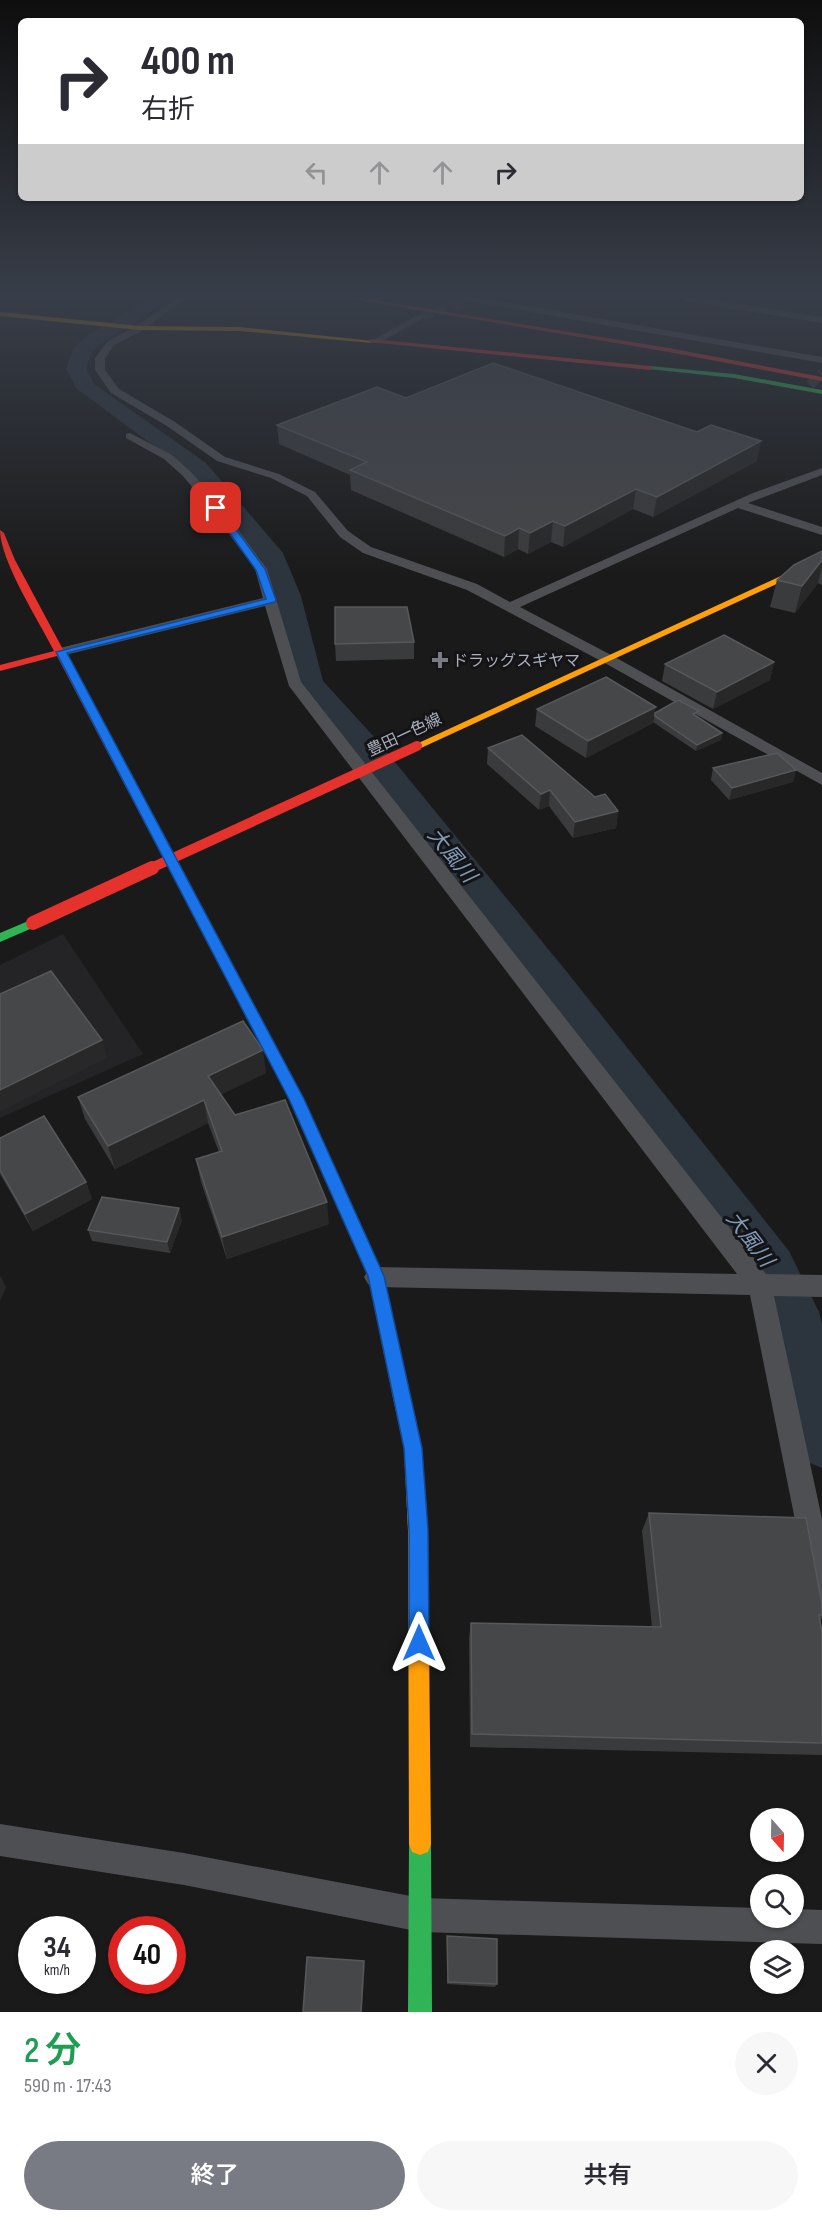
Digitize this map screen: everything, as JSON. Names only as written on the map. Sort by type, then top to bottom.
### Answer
[{"type":"main road","points":[[0,533],[6,561],[61,652],[297,1099],[376,1276],[413,1448],[418,1530],[420,2012]]},
{"type":"main road","name":"豊田一色線","points":[[0,938],[822,560]]},
{"type":"main road","points":[[0,668],[61,652]]},
{"type":"street","points":[[117,392],[171,424],[221,459],[275,476],[311,494],[344,534],[367,550],[472,587],[608,659],[822,780]]},
{"type":"street","points":[[130,436],[168,458],[195,482],[261,569],[294,684],[760,1286],[822,1586]]},
{"type":"street","points":[[510,607],[757,495],[822,471]]},
{"type":"street","points":[[738,504],[822,531]]},
{"type":"street","points":[[61,652],[271,600]]},
{"type":"street","points":[[376,1276],[822,1286]]},
{"type":"street","points":[[0,1840],[184,1869],[421,1916],[822,1927]]},
{"type":"shaded area","points":[[63,934],[143,1054],[0,1118],[0,965]]},
{"type":"building","points":[[364,392],[390,392],[406,398],[421,392],[578,392],[697,432],[711,425],[761,441],[657,497],[636,489],[565,526],[553,521],[530,533],[519,528],[505,536],[350,470],[367,462],[277,425]]},
{"type":"building","points":[[822,551],[822,560],[802,586],[777,580],[794,565]]},
{"type":"building","points":[[335,607],[407,607],[414,642],[335,644]]},
{"type":"building","points":[[724,635],[774,662],[717,692],[665,664]]},
{"type":"building","points":[[606,677],[656,707],[588,741],[537,709]]},
{"type":"building","points":[[678,700],[699,711],[693,714],[722,733],[697,745],[655,716],[655,713]]},
{"type":"building","points":[[522,735],[595,797],[605,794],[618,811],[575,822],[550,790],[541,794],[488,748]]},
{"type":"building","points":[[777,753],[796,770],[732,788],[713,768]]},
{"type":"building","points":[[51,971],[102,1040],[0,1090],[0,994]]},
{"type":"building","points":[[243,1021],[263,1050],[208,1076],[235,1115],[285,1100],[327,1202],[222,1237],[196,1159],[222,1151],[204,1100],[108,1146],[78,1097]]},
{"type":"building","points":[[44,1116],[86,1182],[25,1214],[0,1170],[0,1138]]},
{"type":"building","points":[[102,1197],[179,1208],[167,1242],[88,1230]]},
{"type":"building","points":[[649,1513],[806,1518],[822,1604],[822,1615],[819,1615],[822,1632],[822,1743],[472,1734],[471,1623],[661,1627]]},
{"type":"building","points":[[447,1936],[497,1939],[497,1984],[448,1982]]},
{"type":"building","points":[[307,1957],[364,1961],[361,2012],[303,2012]]},
{"type":"waterway","name":"大風川","points":[[91,392],[198,468],[274,559],[287,596],[308,683],[365,746],[553,982],[772,1266],[794,1312],[822,1441]]},
{"type":"traffic: fast","points":[[0,938],[33,923]]},
{"type":"traffic: fast","points":[[420,1844],[420,2012]]},
{"type":"traffic: slow","points":[[417,746],[822,560]]},
{"type":"traffic: slow","points":[[185,888],[301,1108]]},
{"type":"traffic: slow","points":[[401,1393],[413,1448],[418,1530],[420,1844]]},
{"type":"traffic: jam","points":[[0,533],[11,560],[185,888]]},
{"type":"traffic: jam","points":[[0,668],[61,652]]},
{"type":"traffic: jam","points":[[33,923],[417,746]]},
{"type":"traffic: jam","points":[[301,1108],[376,1277],[401,1393]]},
{"type":"place","name":"ドラッグスギヤマ","points":[[440,660]]},
{"type":"route","points":[[216,508],[261,569],[271,600],[61,652],[297,1099],[376,1276],[413,1448],[418,1530],[419,1643]]}]
